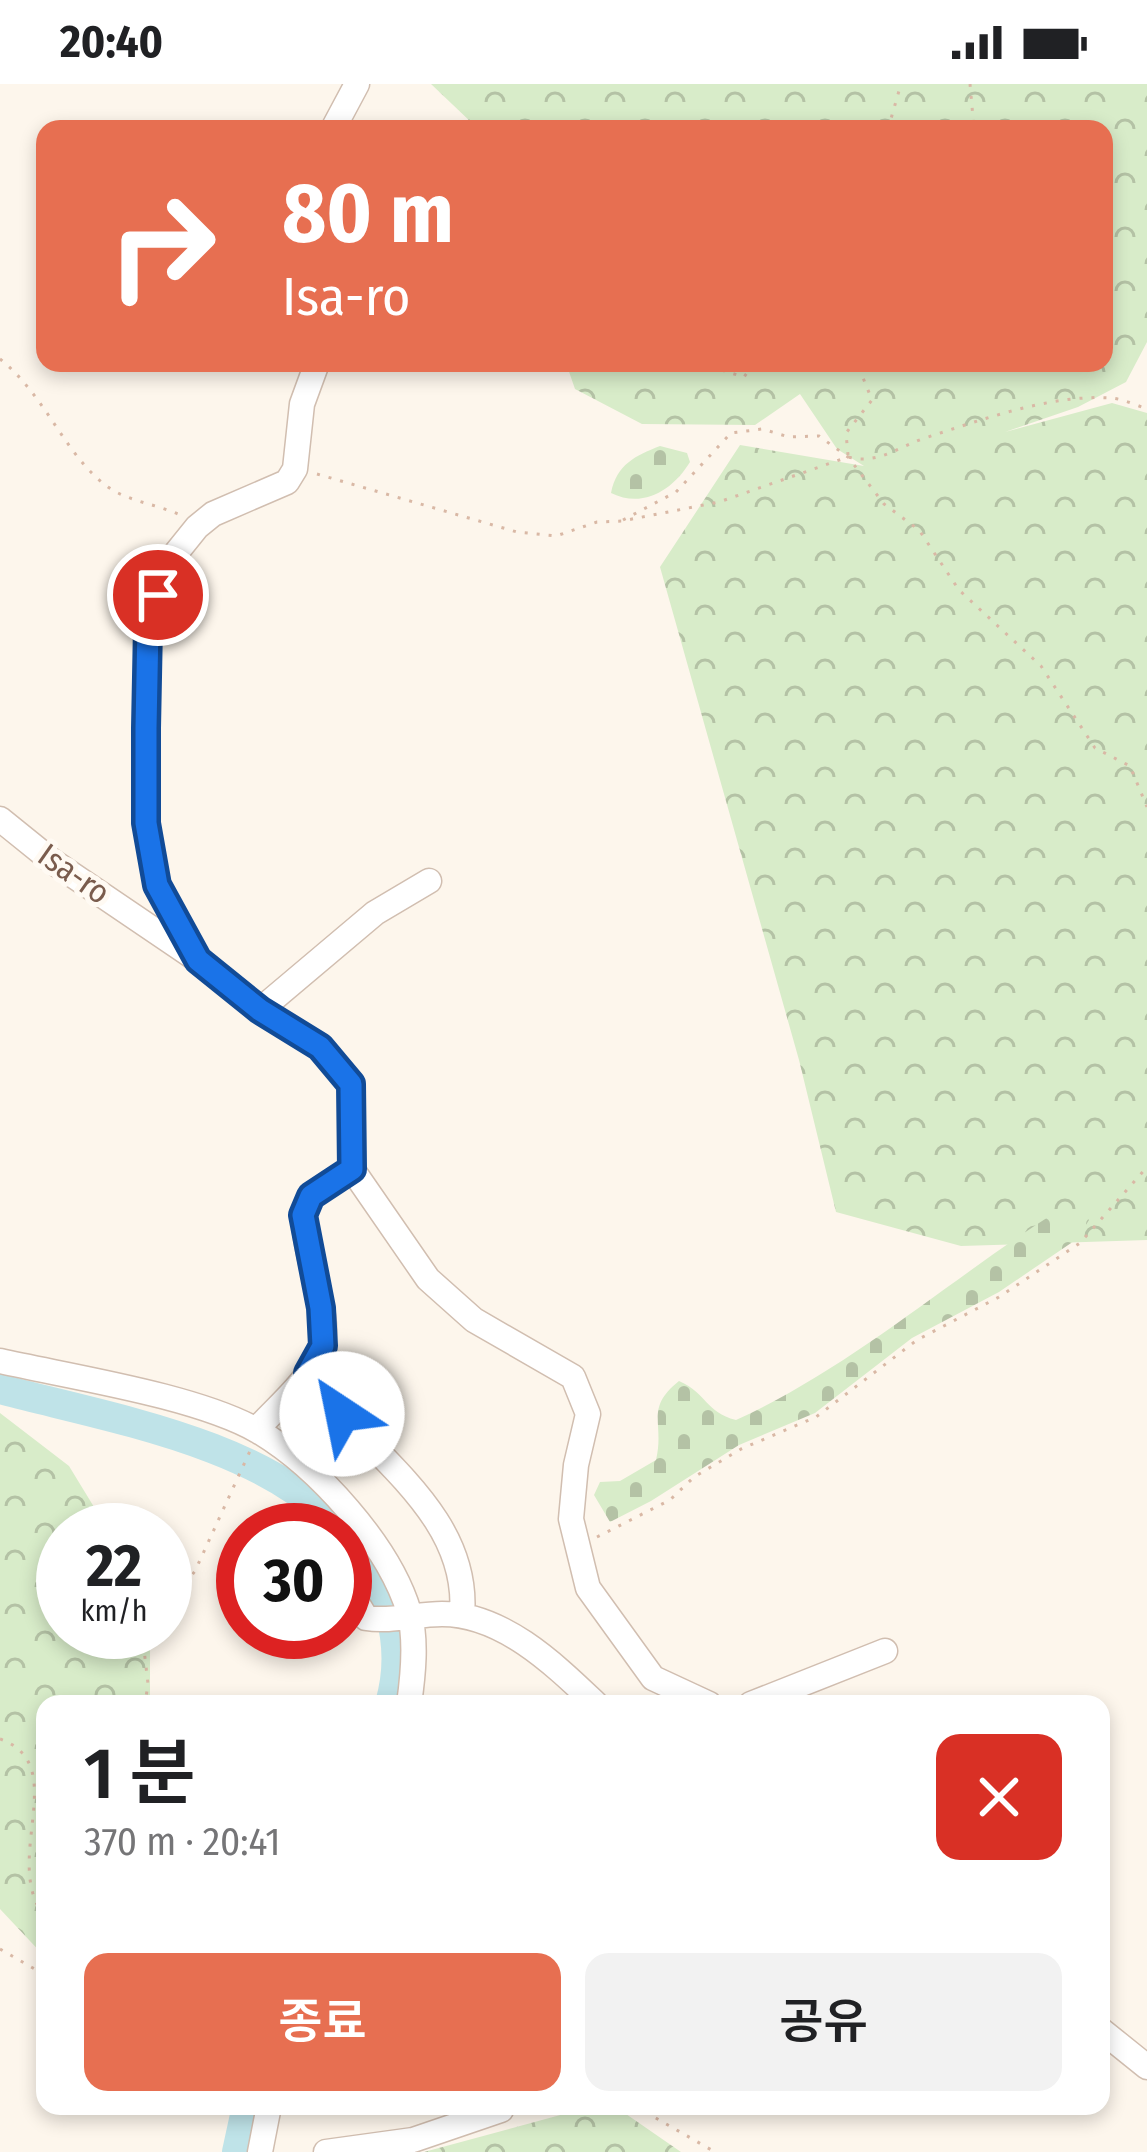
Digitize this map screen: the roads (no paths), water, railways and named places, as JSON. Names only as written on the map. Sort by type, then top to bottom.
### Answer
[{"type":"street","points":[[338,120],[357,84]]},
{"type":"street","points":[[198,960],[157,885],[146,800],[148,626],[168,563],[197,526],[213,514],[286,482],[295,469],[302,404],[314,372]]},
{"type":"street","name":"Isa-ro","points":[[0,819],[260,1010],[320,1047],[351,1084],[352,1169]]},
{"type":"street","points":[[260,1010],[375,913],[429,881]]},
{"type":"street","points":[[256,1432],[308,1373],[323,1346],[321,1308],[303,1215],[311,1196],[352,1169],[428,1279],[474,1320],[573,1377],[588,1414],[576,1465],[571,1519],[588,1588],[653,1678],[690,1695]]},
{"type":"street","points":[[0,1361],[194,1407],[256,1432],[301,1463],[348,1510],[378,1550],[407,1615],[412,1645],[409,1695]]},
{"type":"street","points":[[308,1373],[387,1460],[450,1540],[461,1569],[462,1615]]},
{"type":"street","points":[[372,1620],[462,1615],[547,1657],[587,1695]]},
{"type":"street","points":[[774,1695],[885,1651]]},
{"type":"street","points":[[1110,2037],[1147,2067]]},
{"type":"street","points":[[260,2152],[267,2115]]},
{"type":"street","points":[[326,2152],[413,2140],[486,2115]]},
{"type":"waterway","points":[[0,1389],[183,1438],[271,1475],[312,1503]]},
{"type":"waterway","points":[[372,1572],[395,1635],[392,1695]]},
{"type":"waterway","points":[[237,2152],[245,2115]]}]
